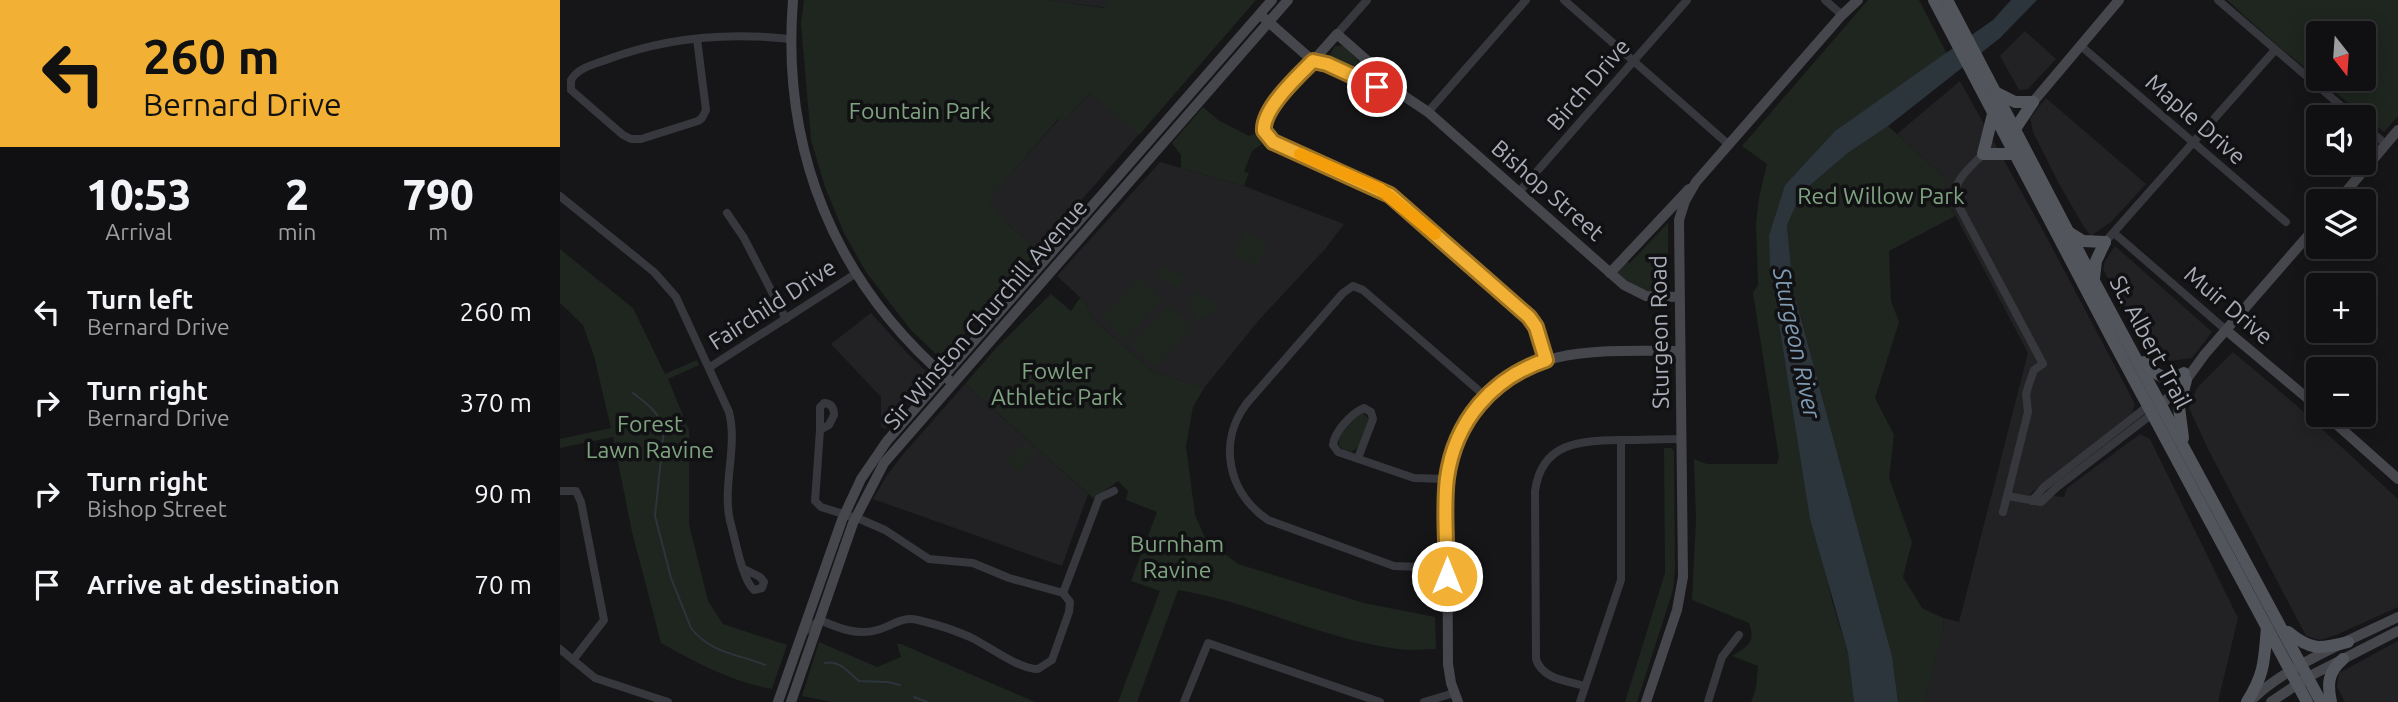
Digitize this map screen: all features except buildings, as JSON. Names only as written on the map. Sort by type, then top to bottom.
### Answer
[{"type":"main road","points":[[793,0],[790,39],[794,104],[807,163],[828,222],[855,274],[897,329],[948,379]]},
{"type":"main road","name":"Sir Winston Churchill Avenue","points":[[948,379],[1272,0]]},
{"type":"main road","name":"Sir Winston Churchill Avenue","points":[[791,702],[820,620],[861,479],[881,450],[1288,0]]},
{"type":"main road","name":"Sturgeon Road","points":[[1842,15],[1850,0]]},
{"type":"main road","name":"Sturgeon Road","points":[[1646,702],[1682,587],[1684,540],[1679,220],[1685,201],[1696,182],[1858,0]]},
{"type":"main road","name":"St. Albert Trail","points":[[1934,0],[1955,28],[1977,70],[1993,114],[2155,406],[2267,627],[2321,702]]},
{"type":"main road","name":"St. Albert Trail","points":[[1947,0],[1955,28]]},
{"type":"main road","points":[[2015,129],[2033,102],[2119,0]]},
{"type":"main road","name":"Bishop Street","points":[[1259,14],[1313,61],[1327,64],[1377,87],[1398,92]]},
{"type":"main road","points":[[1313,61],[1337,34]]},
{"type":"main road","name":"Bishop Street","points":[[1337,34],[1398,92],[1428,112],[1624,285],[1640,294],[1658,298],[1679,297]]},
{"type":"main road","name":"St. Albert Trail","points":[[1977,70],[1996,92],[2133,353],[2155,406],[2185,449],[2281,628],[2300,674],[2307,702]]},
{"type":"main road","points":[[1996,92],[2015,102],[2033,102]]},
{"type":"main road","points":[[1993,114],[1983,154],[2014,154]]},
{"type":"main road","points":[[2348,189],[2398,130]]},
{"type":"main road","points":[[1610,273],[1696,182]]},
{"type":"main road","points":[[2069,233],[2082,241],[2109,238]]},
{"type":"main road","points":[[2094,281],[2096,261],[2109,238]]},
{"type":"main road","points":[[2155,406],[2185,377],[2306,238]]},
{"type":"main road","name":"Muir Drive","points":[[2226,330],[2306,397]]},
{"type":"main road","points":[[1456,697],[1448,664],[1447,479],[1456,443],[1465,424],[1485,396],[1513,375],[1546,360],[1592,352],[1679,351]]},
{"type":"main road","points":[[2133,353],[2160,377],[2185,377]]},
{"type":"main road","points":[[2185,377],[2179,407],[2185,449]]},
{"type":"main road","points":[[2340,427],[2398,479]]},
{"type":"main road","name":"Sir Winston Churchill Avenue","points":[[778,702],[802,634],[850,516]]},
{"type":"main road","points":[[2271,702],[2300,674],[2348,642],[2398,617]]},
{"type":"main road","points":[[2248,702],[2263,669],[2267,627]]},
{"type":"main road","points":[[2281,628],[2308,646],[2321,648],[2348,642]]},
{"type":"main road","points":[[2248,702],[2273,682],[2343,659],[2398,631]]},
{"type":"main road","points":[[2331,702],[2329,680],[2334,667],[2343,659]]},
{"type":"street","points":[[1337,34],[1367,0]]},
{"type":"street","points":[[1428,112],[1526,0]]},
{"type":"street","points":[[1564,0],[1728,144]]},
{"type":"street","name":"Birch Drive","points":[[1518,193],[1687,0]]},
{"type":"street","points":[[1825,0],[1842,15]]},
{"type":"street","points":[[2218,0],[2340,105]]},
{"type":"street","points":[[697,38],[706,107],[704,115],[698,121],[641,139],[631,139],[571,90],[571,80],[575,74],[596,63],[644,47],[697,38],[790,39]]},
{"type":"street","name":"Maple Drive","points":[[2081,46],[2286,222]]},
{"type":"street","points":[[2109,238],[2275,50]]},
{"type":"street","points":[[1313,61],[1273,106],[1263,124],[1266,137],[1390,195],[1529,317],[1536,327],[1546,360]]},
{"type":"street","points":[[2376,136],[2386,144]]},
{"type":"street","points":[[1983,154],[1956,185],[1955,199],[2043,364],[2034,370],[2026,394],[2028,412],[2003,512]]},
{"type":"street","points":[[560,196],[654,272],[676,297],[731,418],[727,507],[744,569]]},
{"type":"street","points":[[727,213],[744,238],[786,319]]},
{"type":"street","name":"Muir Drive","points":[[2109,238],[2226,330]]},
{"type":"street","name":"Fairchild Drive","points":[[710,367],[855,274]]},
{"type":"street","points":[[1447,568],[1394,566],[1268,520],[1247,502],[1237,487],[1229,462],[1230,437],[1235,422],[1247,403],[1343,293],[1353,286],[1363,290],[1485,396]]},
{"type":"street","points":[[2008,496],[2041,502],[2091,456],[2155,406]]},
{"type":"street","points":[[1358,458],[1373,417],[1369,410],[1364,408],[1357,412],[1333,442],[1338,452],[1414,478],[1447,479]]},
{"type":"street","points":[[802,634],[820,620],[849,631],[862,632],[875,631],[901,620],[918,620],[968,637],[1027,667],[1038,669],[1052,660],[1070,602],[1063,593],[1009,578],[973,563],[929,559],[885,530],[821,507],[815,500],[820,430]]},
{"type":"street","points":[[1585,686],[1549,675],[1537,663],[1535,491],[1543,467],[1562,448],[1581,441],[1682,439]]},
{"type":"street","points":[[1580,702],[1621,580],[1621,440]]},
{"type":"street","points":[[2032,501],[2044,487],[2091,456]]},
{"type":"street","points":[[560,491],[576,491],[581,502],[604,620],[573,660]]},
{"type":"street","points":[[1063,593],[1099,498],[1114,491]]},
{"type":"street","points":[[1708,702],[1722,657],[1739,635]]},
{"type":"street","points":[[1184,702],[1208,643],[1380,702]]},
{"type":"street","points":[[560,649],[595,678],[668,702]]},
{"type":"street","points":[[1424,702],[1456,697]]},
{"type":"shaded area","points":[[1048,0],[1111,0],[1108,8]]},
{"type":"shaded area","points":[[2025,31],[2056,59],[2028,89],[2019,90],[2000,56]]},
{"type":"shaded area","points":[[1192,73],[1038,250],[1012,228],[987,201],[1059,119],[1063,122],[1090,93],[1097,99]]},
{"type":"shaded area","points":[[1960,81],[2135,404],[2132,413],[2030,494],[2064,497],[2067,488],[2140,434],[2150,439],[2238,618],[2218,702],[1925,702],[1944,627],[1943,618],[1959,622],[2028,353],[1943,192],[1947,180],[1897,134]]},
{"type":"shaded area","points":[[2046,98],[2146,184],[2111,222],[2091,236],[2058,182],[2033,132],[2030,118]]},
{"type":"shaded area","points":[[1160,162],[1244,186],[1344,224],[1326,248],[1259,320],[1204,388],[1153,372],[1092,318],[1085,302],[1057,276]]},
{"type":"shaded area","points":[[2115,246],[2212,332],[2192,358],[2170,361],[2136,331],[2103,269]]},
{"type":"shaded area","points":[[871,313],[930,375],[930,379],[885,429],[881,426],[881,397],[831,344]]},
{"type":"shaded area","points":[[2233,352],[2306,414],[2306,427],[2320,427],[2398,499],[2398,607],[2336,635],[2320,640],[2306,636],[2189,408],[2197,388]]},
{"type":"shaded area","points":[[965,384],[1088,494],[1062,566],[873,499],[905,452]]},
{"type":"shaded area","points":[[2398,641],[2398,702],[2345,702],[2337,687],[2339,673]]},
{"type":"green space","name":"Fountain Park","points":[[804,0],[1048,0],[1104,8],[1108,0],[1256,0],[1139,135],[1090,93],[1063,122],[1058,119],[988,201],[1012,228],[1038,250],[942,360],[910,329],[866,272],[844,233],[825,187],[811,140],[801,24]]},
{"type":"green space","points":[[1868,0],[1919,0],[1947,54],[1835,131],[1785,185],[1770,267],[1808,504],[1848,653],[1854,702],[1751,702],[1756,688],[1758,666],[1732,656],[1751,640],[1749,623],[1692,600],[1696,520],[1694,459],[1707,464],[1777,464],[1779,458],[1753,293],[1758,285],[1756,223],[1767,164],[1742,146]]},
{"type":"green space","points":[[2227,0],[2398,0],[2398,116],[2384,132],[2376,125],[2376,105],[2351,105],[2334,91],[2376,91],[2376,21],[2306,21],[2306,69]]},
{"type":"green space","points":[[1335,46],[1343,46],[1379,80],[1333,62],[1330,55]]},
{"type":"green space","points":[[1203,107],[1218,120],[1249,136],[1255,134],[1262,144],[1252,151],[1244,172],[1249,173],[1244,186],[1181,168],[1181,155],[1172,143]]},
{"type":"green space","name":"Red Willow Park","points":[[1888,126],[1947,180],[1943,192],[1955,216],[1889,251],[1891,301],[1899,322],[1875,398],[1894,435],[1889,478],[1912,542],[1903,577],[1922,608],[1943,618],[1944,627],[1925,702],[1898,702],[1892,656],[1793,289],[1787,225],[1802,192],[1848,153]]},
{"type":"green space","points":[[1668,223],[1668,288],[1654,292],[1640,289],[1616,272],[1627,259],[1629,264]]},
{"type":"green space","points":[[1245,232],[1268,244],[1257,266],[1234,254]]},
{"type":"green space","name":"Forest Lawn Ravine","points":[[560,249],[633,308],[665,374],[697,360],[699,365],[668,379],[689,430],[689,524],[708,601],[723,624],[787,645],[772,689],[729,677],[661,643],[632,532],[613,437],[560,448],[560,439],[611,428],[594,356],[583,325],[560,303]]},
{"type":"green space","points":[[1163,266],[1185,277],[1179,289],[1157,278]]},
{"type":"green space","points":[[1139,278],[1163,300],[1126,340],[1102,318]]},
{"type":"green space","points":[[1197,291],[1218,303],[1219,308],[1199,321],[1193,314],[1191,305],[1191,298]]},
{"type":"green space","points":[[1051,294],[1071,311],[1080,298],[1085,302],[1092,318],[1153,372],[1204,388],[1193,407],[1186,446],[1195,515],[1206,540],[1238,564],[1364,603],[1435,617],[1436,649],[1403,650],[1370,644],[1233,603],[1178,590],[1137,702],[1118,702],[1160,591],[1131,581],[1157,512],[1126,500],[1128,491],[1118,481],[1094,499],[965,384],[996,348]]},
{"type":"green space","points":[[1169,305],[1193,327],[1156,367],[1131,345]]},
{"type":"green space","points":[[1363,413],[1369,419],[1359,446],[1352,452],[1344,450],[1339,446],[1339,436]]},
{"type":"green space","points":[[1024,442],[1037,453],[1019,473],[1006,462]]},
{"type":"green space","points":[[1664,448],[1672,448],[1674,452],[1673,590],[1637,702],[1625,702],[1665,573]]},
{"type":"green space","points":[[819,642],[877,667],[901,657],[897,644],[901,644],[1035,702],[832,702],[802,696]]},
{"type":"water","name":"Sturgeon River","points":[[2011,0],[2037,0],[2000,38],[1888,126],[1848,153],[1802,192],[1787,225],[1793,289],[1892,656],[1898,702],[1854,702],[1848,653],[1810,519],[1770,267],[1769,236],[1785,185],[1835,131],[1993,20]]},
{"type":"waterway","points":[[633,393],[655,413],[664,429],[655,516],[671,578],[691,628],[716,648],[765,665]]},
{"type":"waterway","points":[[825,663],[839,665],[859,681],[900,685]]},
{"type":"waterway","points":[[914,697],[927,702]]},
{"type":"slow traffic","points":[[1300,154],[1380,189],[1435,234]]},
{"type":"route","points":[[1377,87],[1327,64],[1313,61],[1273,106],[1263,124],[1266,137],[1390,195],[1533,321],[1546,360],[1523,369],[1485,396],[1465,424],[1456,443],[1450,461],[1447,486],[1447,576]]},
{"type":"park label","name":"Fowler Athletic Park","points":[[1057,383]]},
{"type":"park label","name":"Burnham Ravine","points":[[1177,556]]}]
